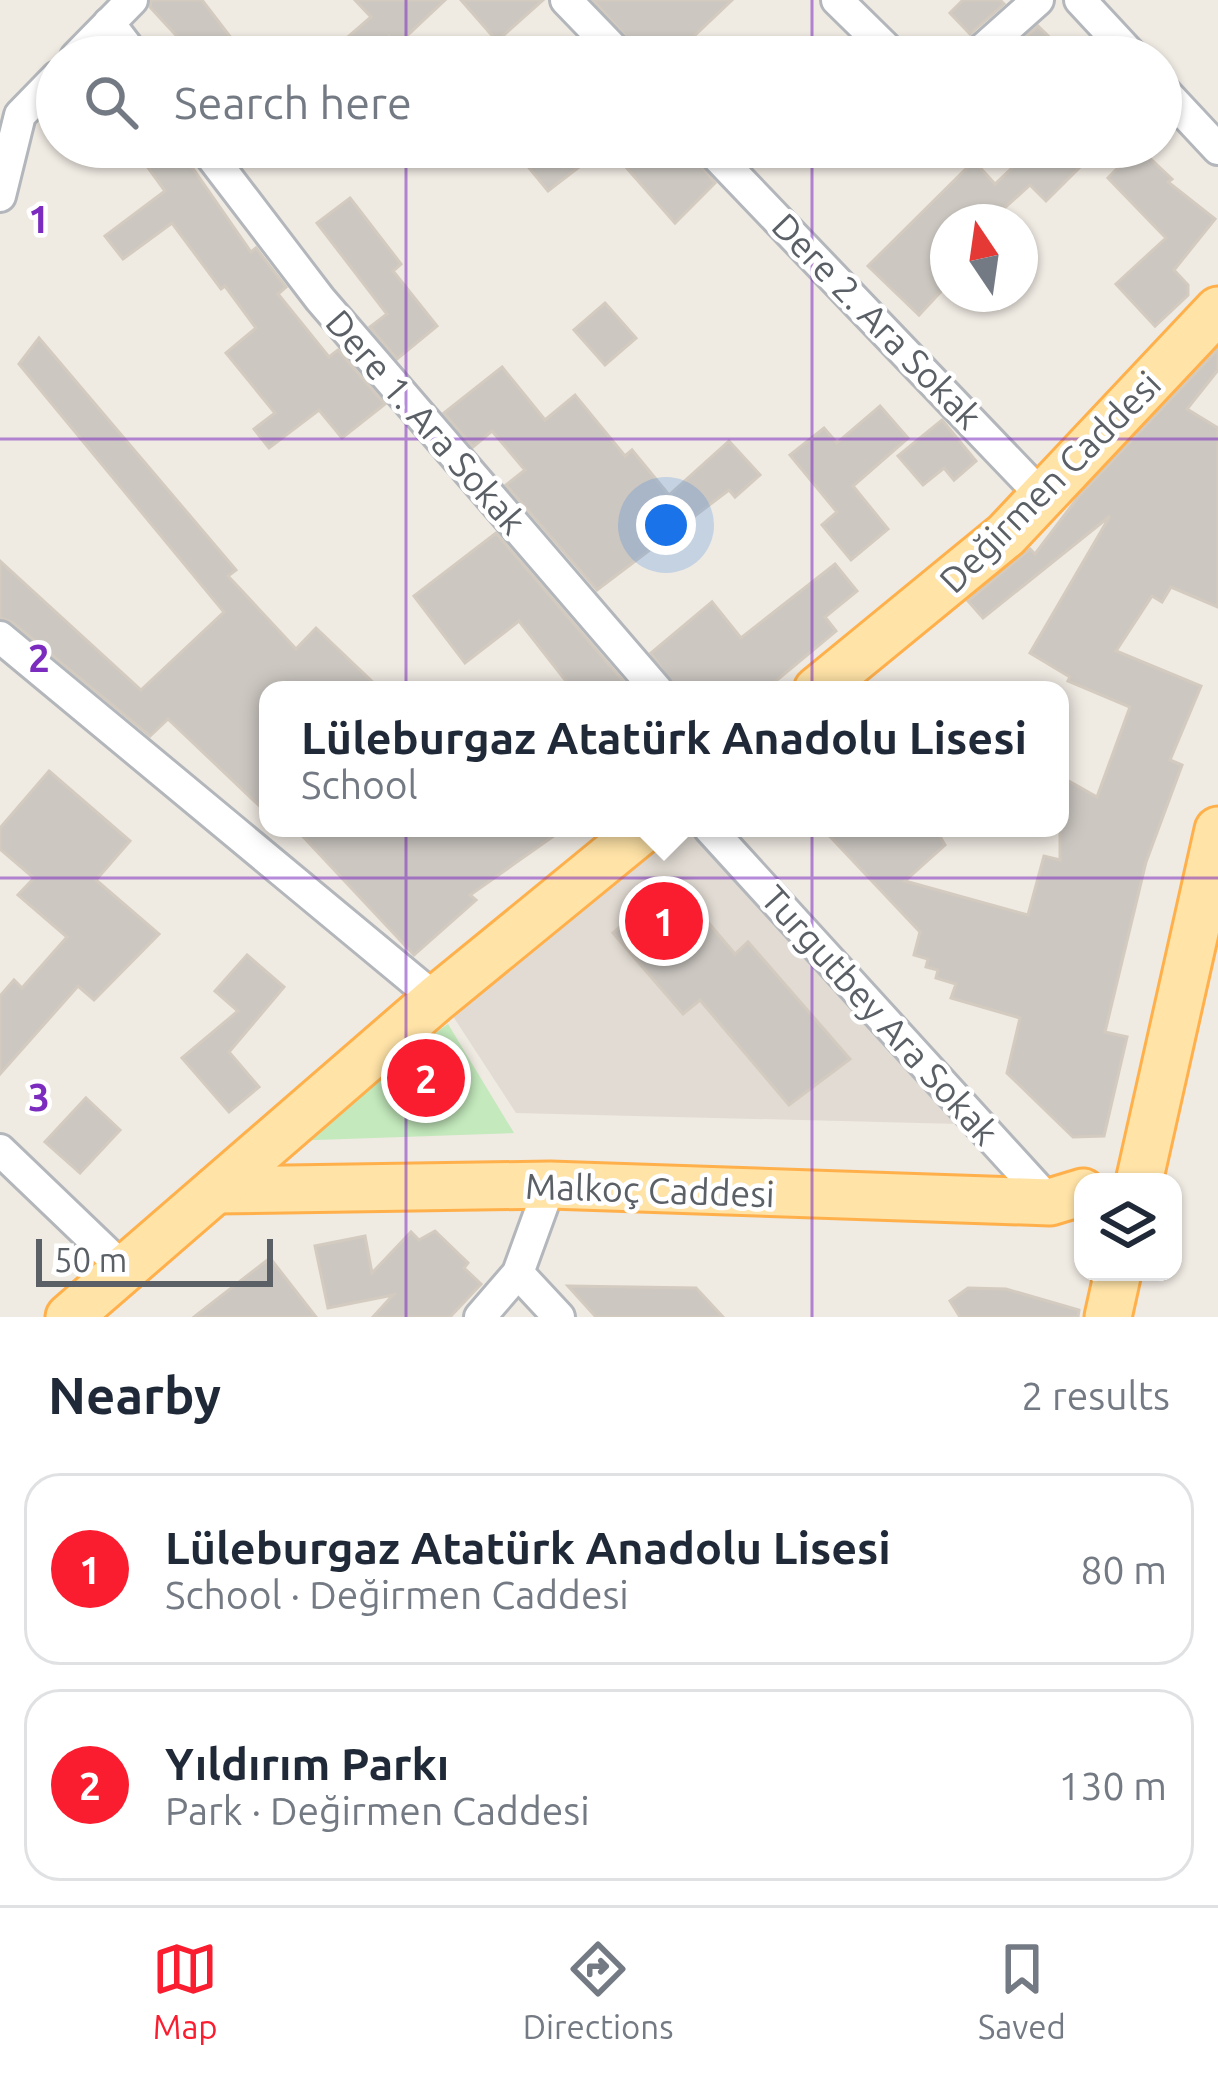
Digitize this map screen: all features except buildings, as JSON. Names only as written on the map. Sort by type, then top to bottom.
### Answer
[{"type":"main road","name":"Değirmen Caddesi","points":[[828,681],[923,607],[1044,498],[1218,310]]},
{"type":"main road","points":[[1132,1173],[1218,830]]},
{"type":"main road","points":[[69,1317],[436,999],[634,837]]},
{"type":"main road","name":"Malkoç Caddesi","points":[[216,1190],[550,1185],[1072,1207]]},
{"type":"main road","points":[[1108,1317],[1116,1281]]},
{"type":"street","points":[[97,36],[132,0]]},
{"type":"street","points":[[566,0],[601,36]]},
{"type":"street","points":[[837,0],[874,36]]},
{"type":"street","points":[[998,36],[1038,0]]},
{"type":"street","points":[[1080,0],[1113,36]]},
{"type":"street","points":[[110,23],[120,36]]},
{"type":"street","points":[[0,196],[20,115],[36,99]]},
{"type":"street","points":[[1182,110],[1218,149]]},
{"type":"street","name":"Dere 1. Ara Sokak","points":[[220,168],[320,299],[649,681]]},
{"type":"street","name":"Dere 2. Ara Sokak","points":[[728,168],[1044,498]]},
{"type":"street","points":[[0,637],[436,999]]},
{"type":"street","name":"Turgutbey Ara Sokak","points":[[718,837],[1072,1207]]},
{"type":"street","points":[[0,1150],[123,1268]]},
{"type":"street","points":[[480,1317],[518,1273],[550,1185]]},
{"type":"street","points":[[518,1273],[559,1317]]},
{"type":"shaded area","points":[[648,837],[704,837],[960,1124],[516,1113],[447,1007]]},
{"type":"green space","points":[[448,1024],[514,1133],[286,1141]]},
{"type":"place","name":"Lüleburgaz Atatürk Anadolu Lisesi","points":[[664,921]]},
{"type":"place","name":"Yıldırım Parkı","points":[[426,1078]]}]
